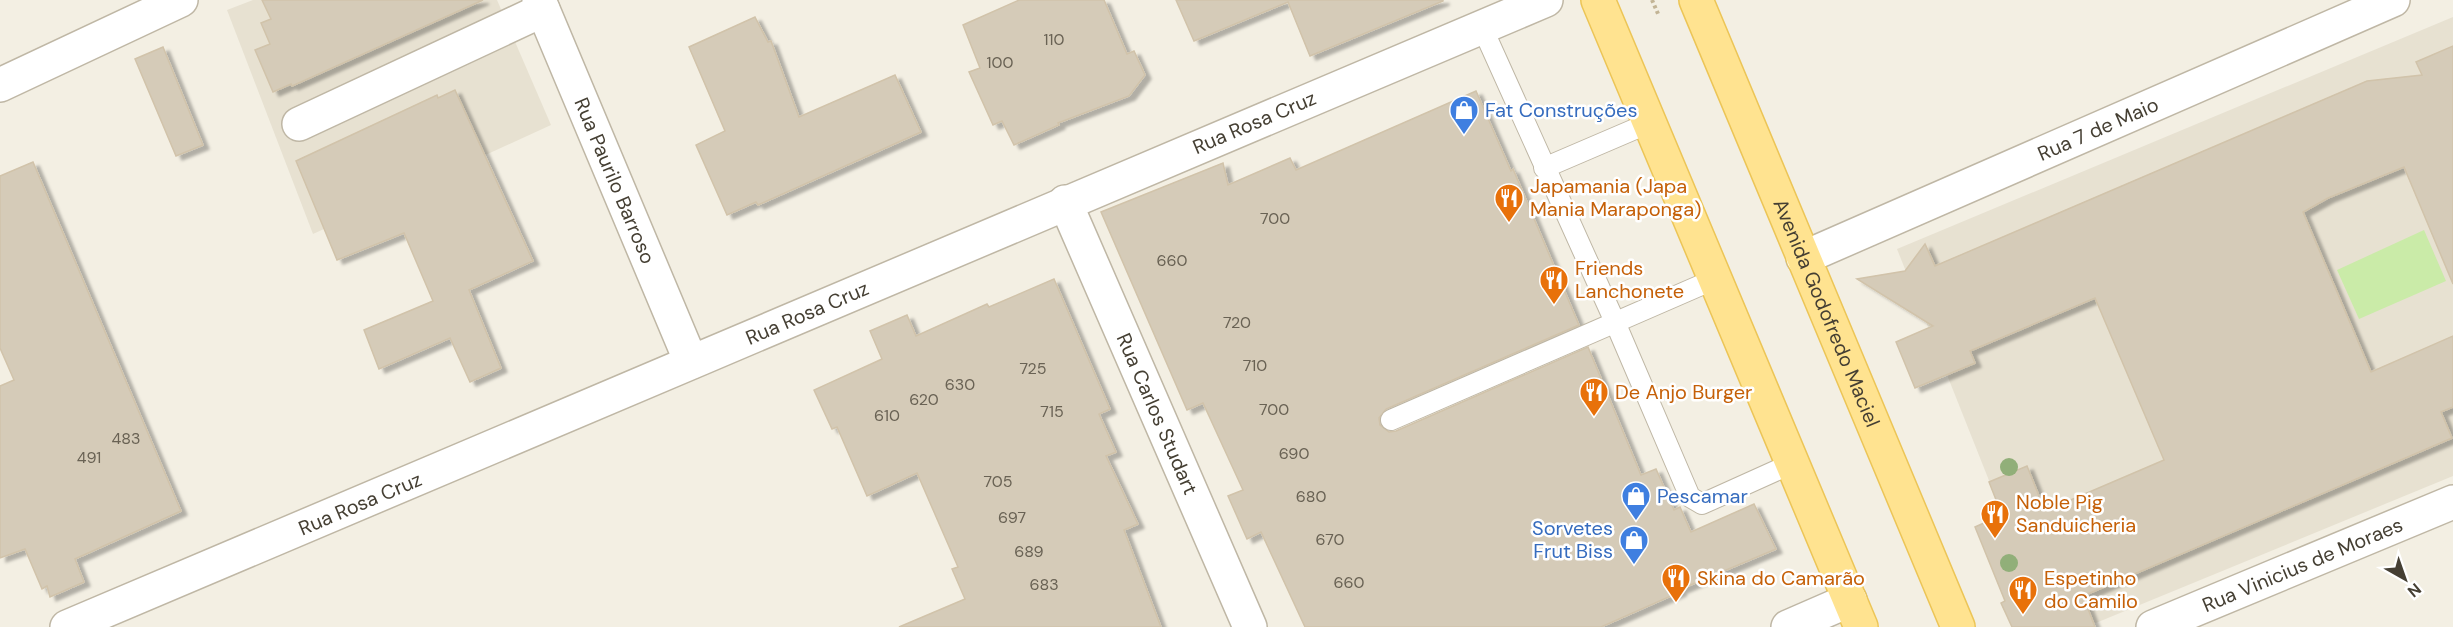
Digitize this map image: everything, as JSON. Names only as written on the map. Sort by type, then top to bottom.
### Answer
[{"type":"main road","points":[[1598,0],[1856,614]]},
{"type":"main road","name":"Avenida Godofredo Maciel","points":[[1696,0],[1958,627]]},
{"type":"street","points":[[0,85],[181,0]]},
{"type":"street","name":"Rua Rosa Cruz","points":[[67,627],[341,513],[1065,201],[1546,0]]},
{"type":"street","name":"Rua 7 de Maio","points":[[1803,258],[2393,0]]},
{"type":"street","points":[[299,124],[541,5]]},
{"type":"street","name":"Rua Paurilo Barroso","points":[[541,5],[691,362]]},
{"type":"street","name":"Rua Carlos Studart","points":[[1065,201],[1250,627]]},
{"type":"street","name":"Rua Vinicius de Moraes","points":[[2153,627],[2453,502]]},
{"type":"street","points":[[1788,627],[1856,614]]},
{"type":"lane","points":[[1482,27],[1615,322],[1690,497],[1702,504],[1793,464]]},
{"type":"lane","points":[[1544,168],[1649,123]]},
{"type":"lane","points":[[1391,420],[1715,279]]},
{"type":"shaded area","points":[[253,0],[497,0],[551,125],[313,234],[227,10]]},
{"type":"shaded area","points":[[2453,17],[2453,476],[2086,627],[2019,556],[1897,249]]},
{"type":"green space","points":[[2424,230],[2446,281],[2359,319],[2337,270]]},
{"type":"building","points":[[262,0],[483,0],[292,86],[291,84],[273,92],[255,50],[270,44],[261,23],[271,19]]},
{"type":"building","points":[[1019,0],[1104,0],[1127,54],[1134,51],[1145,75],[1129,96],[1058,123],[1059,125],[1014,145],[1002,121],[993,125],[969,72],[980,68],[963,25]]},
{"type":"building","points":[[1176,0],[1443,1],[1310,56],[1288,2],[1194,41]]},
{"type":"building","points":[[755,17],[768,42],[771,41],[799,117],[895,75],[921,132],[758,205],[756,202],[727,215],[696,145],[725,131],[689,47]]},
{"type":"building","points":[[2453,46],[2453,284],[2404,167],[2328,198],[2303,212],[2371,372],[2453,336],[2453,407],[2441,412],[2452,438],[2083,596],[2095,627],[2012,627],[2001,603],[2005,601],[1975,527],[2002,515],[1989,482],[2027,466],[2045,511],[2164,460],[2095,298],[1970,351],[1975,363],[1915,388],[1896,342],[1933,326],[1857,279],[1905,271],[1925,244],[1935,266],[2367,81],[2422,75],[2416,62]]},
{"type":"building","points":[[163,47],[203,145],[176,156],[135,59]]},
{"type":"building","points":[[455,90],[533,261],[469,290],[501,368],[470,382],[450,338],[379,369],[364,330],[433,301],[404,233],[337,260],[296,161],[437,95],[438,98]]},
{"type":"building","points":[[1476,91],[1511,171],[1513,169],[1579,325],[1386,409],[1379,418],[1380,425],[1389,432],[1396,431],[1588,347],[1641,475],[1656,469],[1674,510],[1680,507],[1691,532],[1754,504],[1776,549],[1681,589],[1680,592],[1601,627],[1305,627],[1261,532],[1247,539],[1228,496],[1243,490],[1203,403],[1187,410],[1101,212],[1223,163],[1228,185],[1290,158],[1296,170]]},
{"type":"building","points":[[33,162],[181,511],[75,559],[84,582],[50,597],[47,586],[42,589],[25,549],[0,558],[0,386],[14,380],[0,348],[0,176]]},
{"type":"building","points":[[1054,279],[1110,409],[1099,414],[1116,452],[1106,456],[1138,524],[1124,530],[1161,627],[899,627],[965,599],[952,569],[958,567],[917,473],[867,496],[837,427],[832,429],[814,390],[882,359],[870,331],[907,315],[916,336],[987,304],[989,307]]},
{"type":"place","name":"Fat Construções","points":[[1464,136]]},
{"type":"place","name":"Japamania (Japa Mania Maraponga)","points":[[1509,224]]},
{"type":"place","name":"Friends Lanchonete","points":[[1554,306]]},
{"type":"place","name":"De Anjo Burger","points":[[1594,418]]},
{"type":"place","name":"Pescamar","points":[[1636,522]]},
{"type":"place","name":"Noble Pig Sanduicheria","points":[[1995,540]]},
{"type":"place","name":"Sorvetes Frut Biss","points":[[1634,566]]},
{"type":"place","name":"Skina do Camarão","points":[[1676,604]]},
{"type":"place","name":"Espetinho do Camilo","points":[[2023,616]]}]
